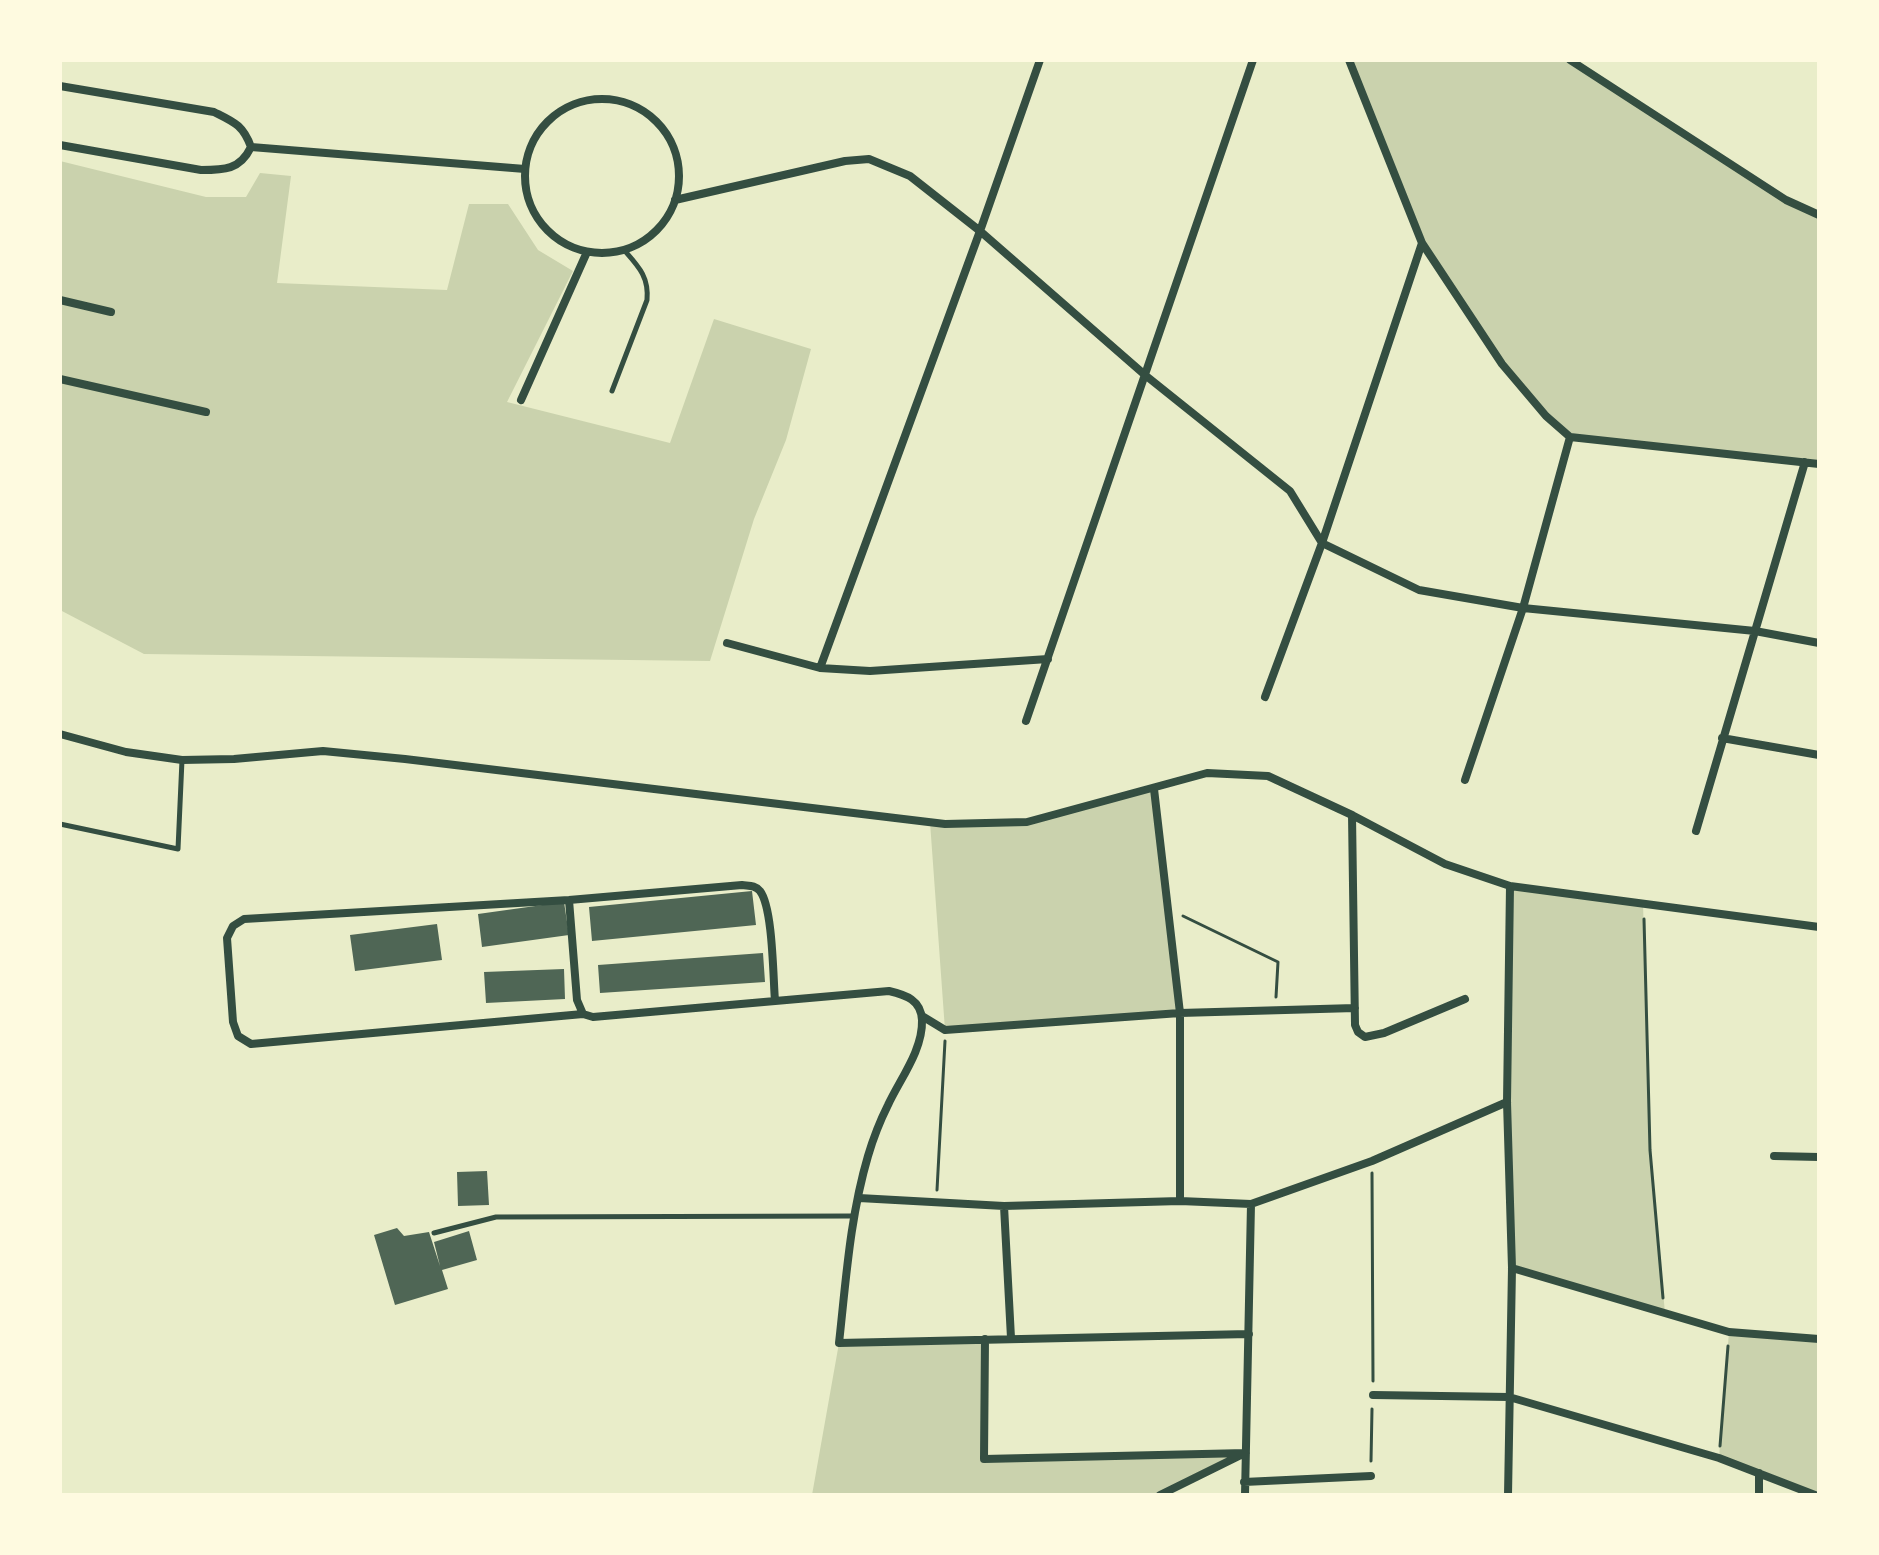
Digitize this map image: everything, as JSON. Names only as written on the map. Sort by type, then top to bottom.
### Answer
[{"type":"street","points":[[820,668],[1040,60]]},
{"type":"street","points":[[1026,721],[1253,60]]},
{"type":"street","points":[[1349,60],[1422,243],[1502,364],[1546,416],[1570,437],[1819,464]]},
{"type":"street","points":[[1570,60],[1786,200],[1819,215]]},
{"type":"street","points":[[60,86],[214,112],[233,121],[245,132],[251,147],[246,158],[235,167],[201,170],[60,145]]},
{"type":"street","points":[[591,100],[625,103],[655,120],[674,149],[678,183],[675,200],[656,231],[624,250],[587,252],[562,241],[540,222],[526,188],[525,169],[535,136],[559,112],[591,100]]},
{"type":"street","points":[[251,147],[525,169]]},
{"type":"street","points":[[675,200],[845,161],[869,159],[887,164],[910,176],[980,231],[1145,375],[1290,491],[1322,543],[1419,590],[1523,608],[1755,631],[1819,643]]},
{"type":"street","points":[[1265,697],[1322,543],[1422,243]]},
{"type":"street","points":[[521,400],[587,252]]},
{"type":"street","points":[[60,300],[111,312]]},
{"type":"street","points":[[60,379],[206,412]]},
{"type":"street","points":[[1465,780],[1523,608],[1570,437]]},
{"type":"street","points":[[1696,831],[1805,462]]},
{"type":"street","points":[[727,643],[820,668],[885,671],[1048,659]]},
{"type":"street","points":[[60,734],[126,752],[182,760],[323,751],[945,824],[1027,822],[1207,773],[1268,776],[1352,815],[1445,864],[1510,886],[1819,927]]},
{"type":"street","points":[[1722,738],[1819,755]]},
{"type":"street","points":[[1154,789],[1180,1013],[1180,1201]]},
{"type":"street","points":[[1352,815],[1355,1025],[1358,1032],[1365,1037],[1384,1033],[1465,999]]},
{"type":"street","points":[[775,1001],[768,912],[761,892],[754,886],[244,919],[233,926],[227,938],[233,1022],[238,1036],[251,1044],[583,1014],[593,1017],[889,991],[910,996],[922,1016],[921,1035],[868,1156],[853,1216],[839,1343],[1249,1334]]},
{"type":"street","points":[[1508,1495],[1512,1268],[1507,1102],[1510,886]]},
{"type":"street","points":[[569,900],[574,977],[577,1000],[583,1014]]},
{"type":"street","points":[[922,1016],[945,1030],[1180,1013],[1355,1008]]},
{"type":"street","points":[[859,1198],[1004,1206],[1180,1201],[1251,1204],[1372,1161],[1507,1102]]},
{"type":"street","points":[[1774,1156],[1819,1157]]},
{"type":"street","points":[[1245,1495],[1251,1204]]},
{"type":"street","points":[[1004,1206],[1011,1338]]},
{"type":"street","points":[[1512,1268],[1729,1332],[1819,1339]]},
{"type":"street","points":[[985,1339],[984,1459],[1246,1453]]},
{"type":"street","points":[[1373,1395],[1509,1397],[1719,1458],[1815,1495]]},
{"type":"street","points":[[1160,1495],[1246,1453]]},
{"type":"street","points":[[1759,1473],[1759,1495]]},
{"type":"street","points":[[1244,1482],[1371,1476]]},
{"type":"lane","points":[[612,391],[647,300],[648,285],[640,269],[624,250]]},
{"type":"lane","points":[[60,824],[178,849],[182,760]]},
{"type":"lane","points":[[434,1233],[496,1217],[853,1216]]},
{"type":"path","points":[[1643,903],[1650,1150],[1665,1313]]},
{"type":"path","points":[[1166,908],[1278,962],[1275,1009]]},
{"type":"path","points":[[937,1203],[945,1030]]},
{"type":"path","points":[[1371,1476],[1372,1161]]},
{"type":"path","points":[[1719,1458],[1729,1332]]},
{"type":"green space","points":[[1349,60],[1570,60],[1786,200],[1819,215],[1819,464],[1570,437],[1502,364],[1422,243]]},
{"type":"green space","points":[[60,161],[206,197],[246,197],[260,173],[291,176],[277,283],[447,290],[469,204],[508,204],[538,250],[573,271],[507,402],[670,443],[714,319],[811,349],[786,440],[754,519],[710,661],[144,654],[60,610]]},
{"type":"green space","points":[[1154,789],[1180,1013],[945,1030],[930,822],[1027,822]]},
{"type":"green space","points":[[1510,886],[1643,903],[1650,1150],[1665,1313],[1512,1268],[1507,1102]]},
{"type":"green space","points":[[1729,1332],[1819,1339],[1819,1494],[1719,1458]]},
{"type":"green space","points":[[985,1339],[984,1459],[1246,1453],[1159,1495],[812,1495],[839,1343]]},
{"type":"building","points":[[752,891],[756,925],[592,941],[589,907]]},
{"type":"building","points":[[564,902],[569,935],[482,947],[478,914]]},
{"type":"building","points":[[437,924],[442,960],[355,971],[350,935]]},
{"type":"building","points":[[763,953],[765,982],[600,993],[598,965]]},
{"type":"building","points":[[564,969],[565,999],[486,1003],[484,972]]},
{"type":"building","points":[[487,1171],[489,1205],[458,1206],[457,1172]]},
{"type":"building","points":[[397,1228],[404,1236],[429,1232],[440,1266],[434,1242],[469,1231],[477,1260],[442,1270],[448,1289],[395,1305],[374,1235]]}]
